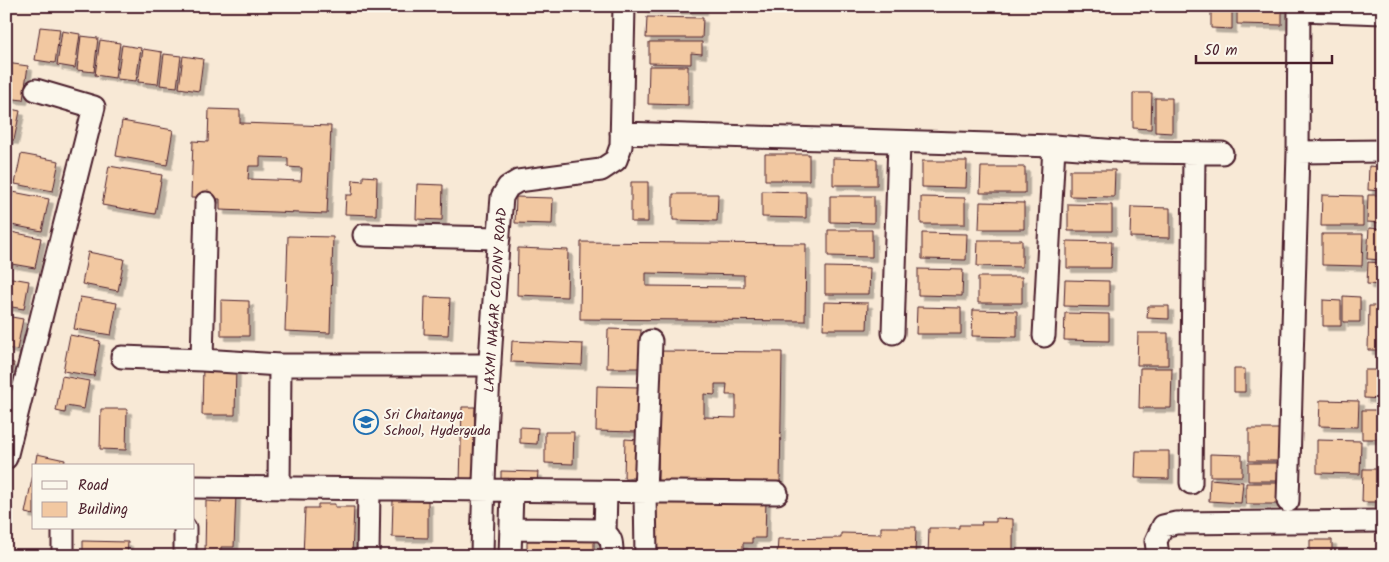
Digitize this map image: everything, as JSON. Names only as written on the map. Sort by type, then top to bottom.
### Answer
[{"type":"street","name":"LAXMI NAGAR COLONY ROAD","points":[[482,556],[483,490],[502,197],[508,186],[518,180],[601,170],[616,160],[621,146],[624,6]]},
{"type":"street","points":[[1288,502],[1298,152],[1299,8],[1383,13]]},
{"type":"street","points":[[6,458],[94,107],[36,90]]},
{"type":"street","points":[[621,133],[1222,153]]},
{"type":"street","points":[[893,333],[899,142]]},
{"type":"street","points":[[1044,336],[1054,146]]},
{"type":"street","points":[[1298,152],[1383,151]]},
{"type":"street","points":[[1191,483],[1194,153]]},
{"type":"street","points":[[202,360],[206,203]]},
{"type":"street","points":[[364,235],[498,238]]},
{"type":"street","points":[[646,556],[644,491],[651,341]]},
{"type":"street","points":[[122,357],[280,365],[490,365]]},
{"type":"street","points":[[279,488],[280,365]]},
{"type":"street","points":[[195,487],[777,493]]},
{"type":"street","points":[[368,556],[370,489]]},
{"type":"street","points":[[510,556],[512,491]]},
{"type":"street","points":[[605,532],[606,492]]},
{"type":"street","points":[[1158,556],[1156,541],[1163,526],[1176,523],[1383,522]]},
{"type":"street","points":[[511,529],[601,530],[610,536],[612,556]]},
{"type":"street","points":[[63,530],[63,556]]},
{"type":"street","points":[[185,530],[185,556]]},
{"type":"building","points":[[643,6],[703,6],[703,10],[643,9]]},
{"type":"building","points":[[1211,6],[1232,6],[1232,29],[1211,28]]},
{"type":"building","points":[[1237,6],[1282,6],[1282,25],[1237,24]]},
{"type":"building","points":[[647,17],[703,18],[702,38],[646,38]]},
{"type":"building","points":[[40,27],[60,29],[55,63],[35,60]]},
{"type":"building","points":[[62,31],[80,34],[75,68],[57,65]]},
{"type":"building","points":[[81,36],[98,38],[94,72],[77,70]]},
{"type":"building","points":[[100,40],[120,43],[115,78],[95,75]]},
{"type":"building","points":[[649,42],[702,42],[702,54],[691,53],[691,64],[649,63]]},
{"type":"building","points":[[122,45],[141,48],[136,81],[117,79]]},
{"type":"building","points":[[143,49],[162,52],[158,84],[138,82]]},
{"type":"building","points":[[164,54],[181,56],[177,87],[160,85]]},
{"type":"building","points":[[183,56],[203,59],[199,91],[179,88]]},
{"type":"building","points":[[6,63],[28,66],[23,100],[6,98]]},
{"type":"building","points":[[649,66],[688,66],[688,105],[648,104]]},
{"type":"building","points":[[1133,93],[1152,93],[1151,129],[1133,128]]},
{"type":"building","points":[[1155,98],[1172,98],[1172,133],[1155,132]]},
{"type":"building","points":[[6,108],[20,111],[14,140],[6,139]]},
{"type":"building","points":[[209,109],[240,110],[240,123],[331,126],[327,214],[220,210],[220,199],[191,198],[193,141],[208,142]],"holes":[[[260,157],[288,158],[288,167],[302,168],[301,181],[248,179],[249,166],[260,166]]]},
{"type":"building","points":[[122,121],[173,130],[167,165],[116,156]]},
{"type":"building","points":[[21,154],[59,161],[53,191],[15,184]]},
{"type":"building","points":[[765,154],[809,154],[809,180],[765,180]]},
{"type":"building","points":[[833,158],[877,159],[877,185],[833,185]]},
{"type":"building","points":[[922,161],[967,161],[966,188],[922,187]]},
{"type":"building","points":[[109,166],[162,175],[155,214],[102,205]]},
{"type":"building","points":[[1369,166],[1383,167],[1383,191],[1368,190]]},
{"type":"building","points":[[981,167],[1025,167],[1025,193],[980,193]]},
{"type":"building","points":[[1070,170],[1115,170],[1114,197],[1070,196]]},
{"type":"building","points":[[363,176],[377,177],[376,215],[345,214],[346,195],[352,195],[353,180],[363,181]]},
{"type":"building","points":[[631,182],[648,182],[648,222],[631,222]]},
{"type":"building","points":[[417,184],[443,185],[442,220],[416,219]]},
{"type":"building","points":[[762,191],[806,192],[806,218],[762,217]]},
{"type":"building","points":[[13,192],[49,199],[42,231],[6,224]]},
{"type":"building","points":[[673,194],[718,194],[717,221],[673,220]]},
{"type":"building","points":[[1322,195],[1363,196],[1363,226],[1321,226]]},
{"type":"building","points":[[1368,195],[1383,195],[1383,223],[1367,222]]},
{"type":"building","points":[[830,196],[874,196],[874,223],[830,222]]},
{"type":"building","points":[[516,197],[553,198],[552,224],[515,223]]},
{"type":"building","points":[[921,197],[965,198],[965,224],[921,224]]},
{"type":"building","points":[[980,202],[1024,203],[1024,229],[979,229]]},
{"type":"building","points":[[1068,204],[1112,205],[1112,231],[1068,231]]},
{"type":"building","points":[[1131,207],[1170,208],[1170,238],[1130,237]]},
{"type":"building","points":[[1369,228],[1383,229],[1383,260],[1367,259]]},
{"type":"building","points":[[828,230],[872,230],[872,257],[828,256]]},
{"type":"building","points":[[6,231],[41,238],[35,268],[6,263]]},
{"type":"building","points":[[922,233],[967,234],[966,260],[922,259]]},
{"type":"building","points":[[1322,234],[1363,234],[1362,266],[1322,265]]},
{"type":"building","points":[[288,236],[333,237],[330,333],[285,331]]},
{"type":"building","points":[[978,240],[1022,240],[1022,267],[977,266]]},
{"type":"building","points":[[1067,241],[1112,242],[1111,268],[1067,268]]},
{"type":"building","points":[[581,242],[806,244],[805,321],[580,319]],"holes":[[[646,273],[744,275],[744,287],[646,286]]]},
{"type":"building","points":[[518,248],[568,250],[567,297],[517,295]]},
{"type":"building","points":[[88,252],[124,259],[118,291],[82,284]]},
{"type":"building","points":[[1368,262],[1383,263],[1383,285],[1367,284]]},
{"type":"building","points":[[825,267],[870,268],[869,294],[825,294]]},
{"type":"building","points":[[918,269],[963,270],[962,296],[918,295]]},
{"type":"building","points":[[6,277],[29,281],[24,309],[6,306]]},
{"type":"building","points":[[978,277],[1022,277],[1022,303],[978,303]]},
{"type":"building","points":[[1065,280],[1109,281],[1109,307],[1064,306]]},
{"type":"building","points":[[1343,296],[1360,297],[1360,322],[1343,322]]},
{"type":"building","points":[[80,297],[117,303],[111,335],[74,329]]},
{"type":"building","points":[[425,297],[450,298],[448,335],[424,334]]},
{"type":"building","points":[[221,300],[249,301],[249,336],[221,336]]},
{"type":"building","points":[[1323,300],[1341,301],[1341,326],[1323,326]]},
{"type":"building","points":[[824,302],[868,303],[867,329],[823,329]]},
{"type":"building","points":[[1148,306],[1169,306],[1169,319],[1147,318]]},
{"type":"building","points":[[1369,306],[1383,306],[1383,350],[1368,350]]},
{"type":"building","points":[[917,307],[961,308],[961,334],[916,334]]},
{"type":"building","points":[[973,310],[1017,311],[1017,337],[972,336]]},
{"type":"building","points":[[1065,313],[1109,314],[1109,341],[1064,340]]},
{"type":"building","points":[[6,316],[23,319],[17,350],[6,348]]},
{"type":"building","points":[[608,329],[641,330],[640,368],[607,368]]},
{"type":"building","points":[[1138,333],[1168,333],[1168,365],[1137,365]]},
{"type":"building","points":[[70,335],[100,341],[94,376],[63,371]]},
{"type":"building","points":[[512,341],[583,344],[582,365],[511,362]]},
{"type":"building","points":[[660,351],[782,352],[780,483],[658,481]],"holes":[[[715,384],[727,384],[726,395],[736,395],[736,418],[704,417],[704,394],[715,395]]]},
{"type":"building","points":[[6,361],[14,363],[8,394],[6,393]]},
{"type":"building","points":[[203,364],[236,365],[235,415],[202,415]]},
{"type":"building","points":[[1140,368],[1172,368],[1171,408],[1139,408]]},
{"type":"building","points":[[1234,369],[1245,369],[1245,392],[1234,392]]},
{"type":"building","points":[[1364,370],[1383,370],[1383,399],[1364,398]]},
{"type":"building","points":[[62,376],[89,381],[84,409],[66,406],[65,413],[56,411]]},
{"type":"building","points":[[597,386],[640,387],[638,432],[596,431]]},
{"type":"building","points":[[1320,400],[1359,401],[1358,427],[1319,426]]},
{"type":"building","points":[[462,407],[475,407],[473,483],[460,483]]},
{"type":"building","points":[[101,409],[127,409],[126,450],[100,449]]},
{"type":"building","points":[[1362,410],[1383,410],[1383,439],[1362,439]]},
{"type":"building","points":[[520,427],[538,428],[537,444],[520,443]]},
{"type":"building","points":[[1249,429],[1281,429],[1280,461],[1249,461]]},
{"type":"building","points":[[545,432],[574,432],[573,464],[545,463]]},
{"type":"building","points":[[625,439],[640,440],[639,478],[624,478]]},
{"type":"building","points":[[1317,440],[1361,441],[1360,474],[1317,473]]},
{"type":"building","points":[[1136,451],[1169,451],[1169,479],[1135,478]]},
{"type":"building","points":[[37,454],[65,460],[64,464],[35,464]]},
{"type":"building","points":[[1210,454],[1242,455],[1242,476],[1210,476]]},
{"type":"building","points":[[1248,463],[1281,463],[1281,481],[1248,481]]},
{"type":"building","points":[[1363,469],[1383,469],[1383,502],[1362,502]]},
{"type":"building","points":[[501,471],[538,472],[537,482],[501,481]]},
{"type":"building","points":[[1210,479],[1243,482],[1241,503],[1209,501]]},
{"type":"building","points":[[32,480],[32,515],[25,513]]},
{"type":"building","points":[[1246,483],[1282,483],[1282,504],[1246,504]]},
{"type":"building","points":[[222,494],[236,494],[234,547],[221,547],[221,553],[205,553],[206,501],[221,502]]},
{"type":"building","points":[[656,498],[766,500],[765,538],[752,538],[752,543],[743,543],[743,552],[765,552],[765,556],[655,556]]},
{"type":"building","points":[[393,500],[428,501],[428,538],[392,537]]},
{"type":"building","points":[[318,504],[335,504],[335,507],[354,507],[352,556],[303,556],[305,508],[318,508]]},
{"type":"building","points":[[996,518],[1013,519],[1013,556],[928,556],[929,528],[959,528],[959,525],[982,525],[981,522],[996,522]]},
{"type":"building","points":[[881,527],[916,527],[915,556],[777,556],[778,539],[841,538],[841,533],[881,534]]},
{"type":"building","points":[[527,534],[594,539],[594,556],[527,556]]},
{"type":"building","points":[[1310,540],[1332,540],[1332,556],[1310,556]]},
{"type":"building","points":[[83,541],[128,542],[127,556],[83,556]]},
{"type":"place","name":"Sri Chaitanya School, Hyderguda","points":[[366,422]]}]
